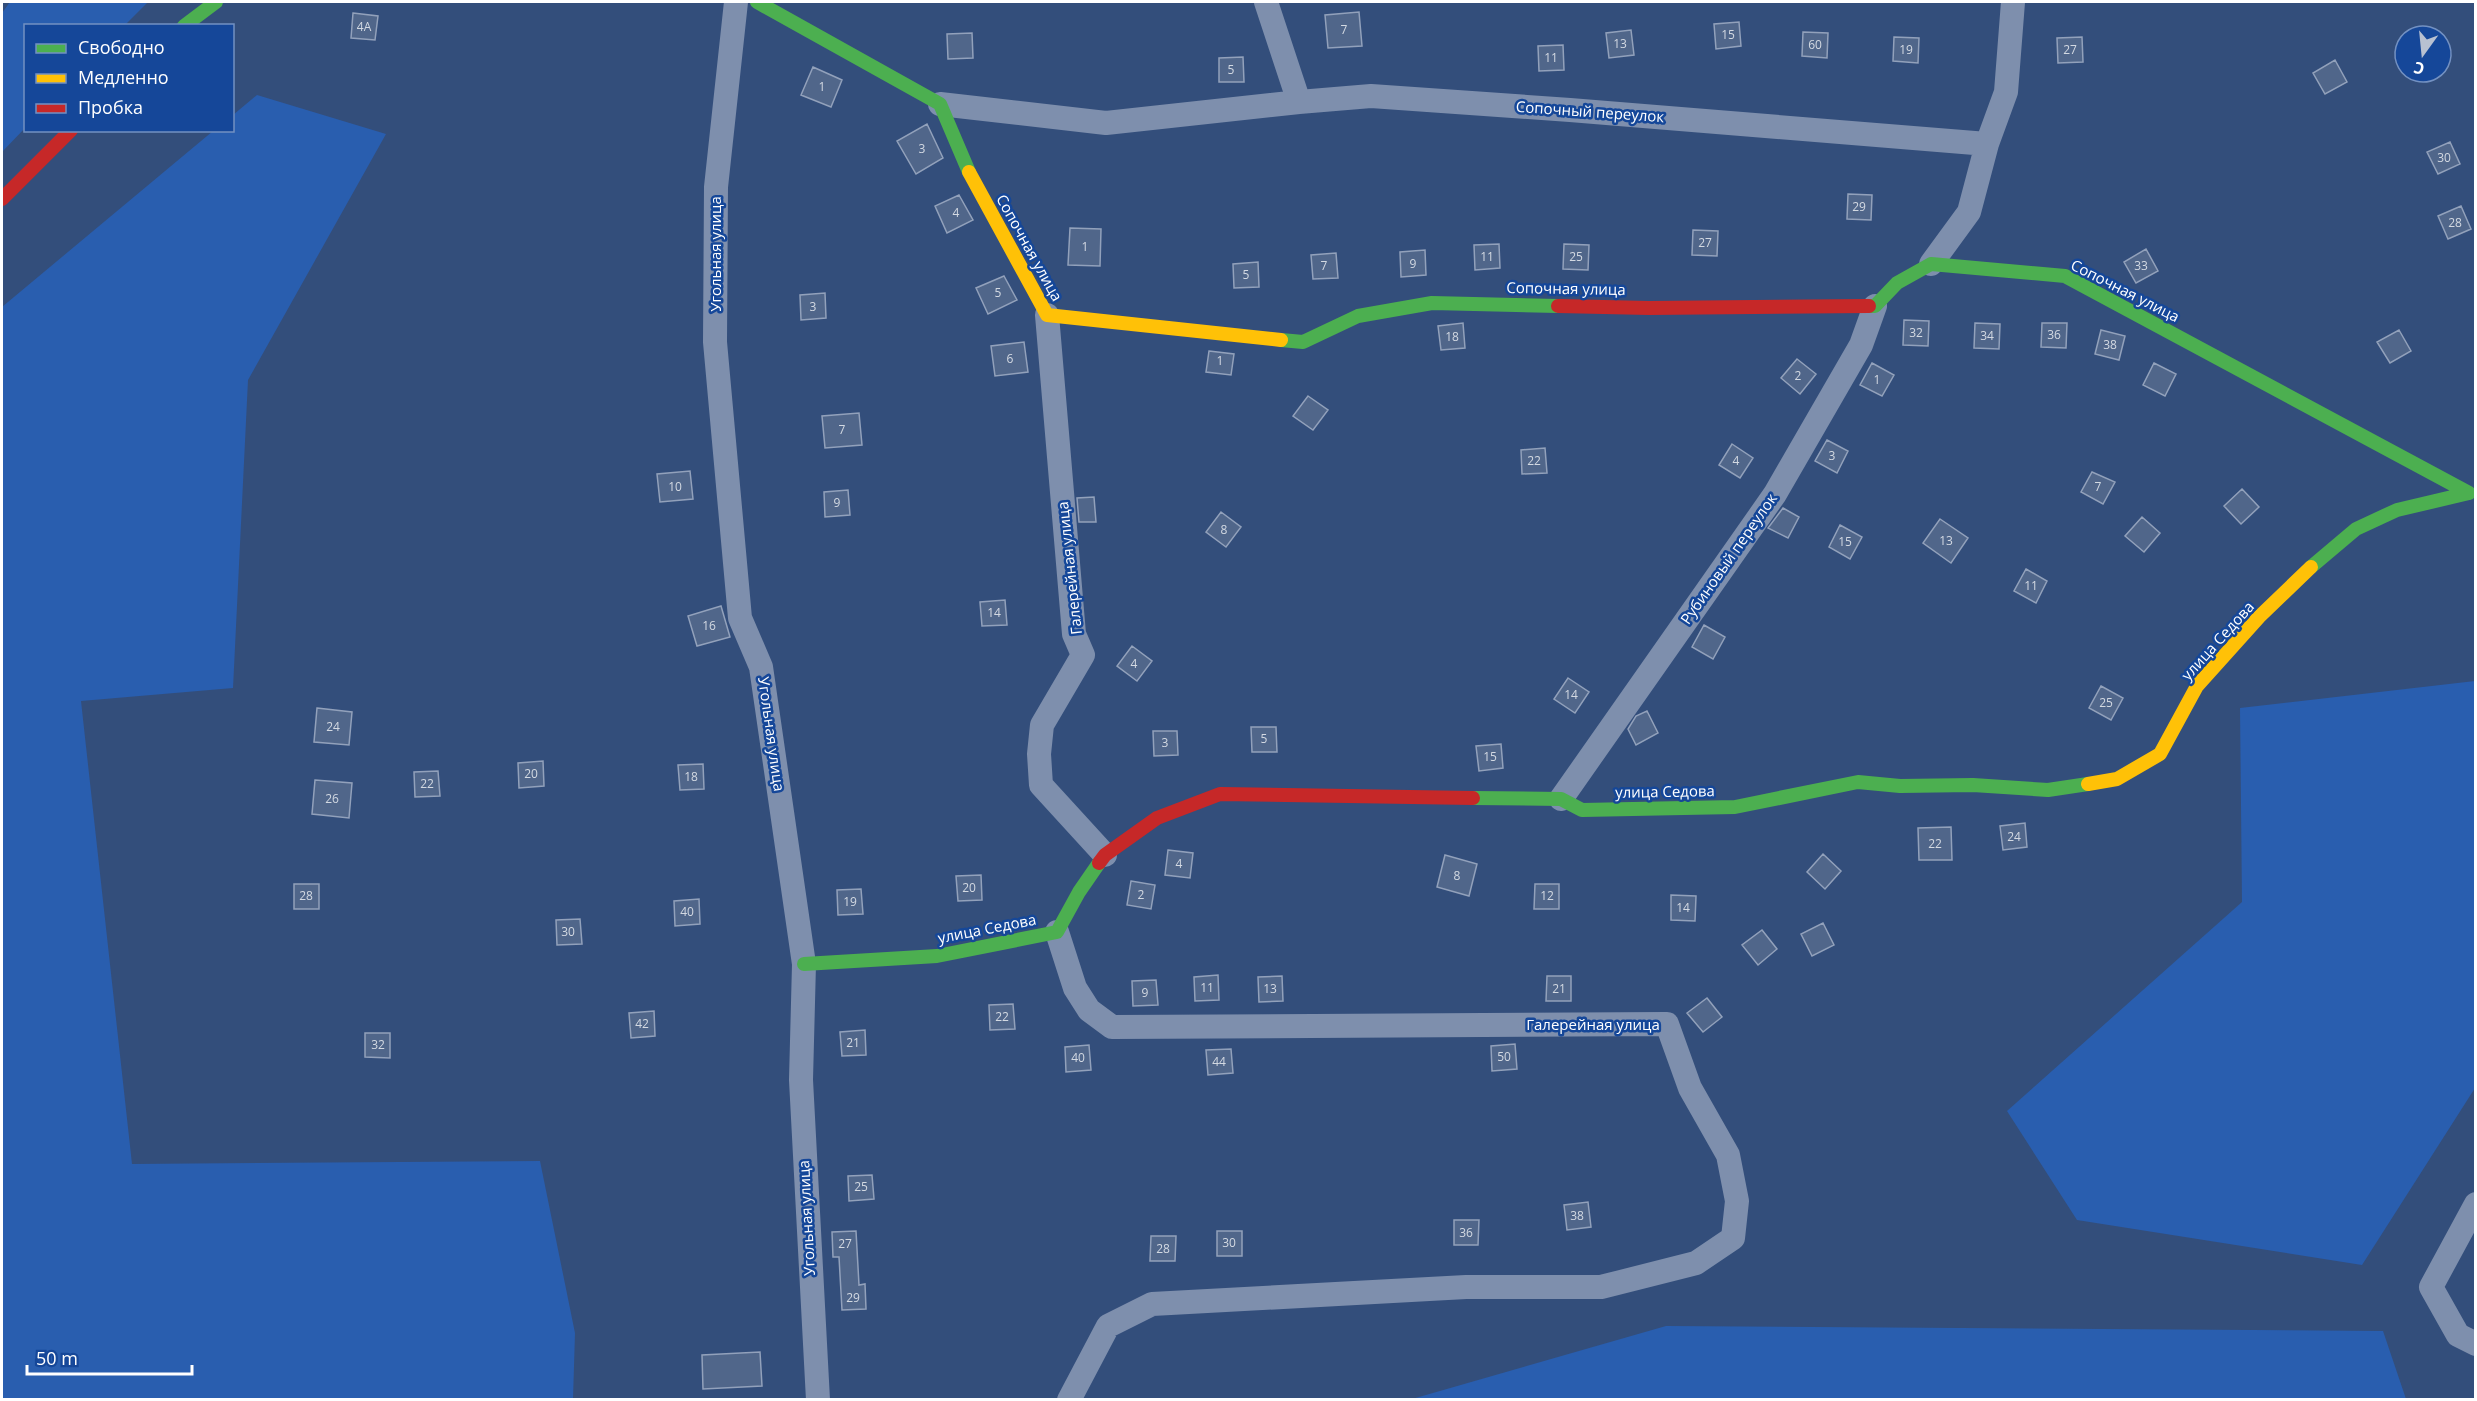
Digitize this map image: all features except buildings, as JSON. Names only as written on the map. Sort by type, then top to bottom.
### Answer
[{"type":"street","points":[[186,24],[216,2]]},
{"type":"street","name":"Угольная улица","points":[[736,2],[716,187],[715,342],[740,618],[761,667],[804,964],[801,1080],[818,1400]]},
{"type":"street","points":[[757,2],[940,104]]},
{"type":"street","points":[[1266,2],[1299,102]]},
{"type":"street","points":[[1875,306],[1897,283],[1931,264],[1970,212],[1987,144],[2006,92],[2013,2]]},
{"type":"street","name":"Сопочный переулок","points":[[940,104],[1106,123],[1371,96],[1987,144]]},
{"type":"street","name":"Сопочная улица","points":[[940,104],[973,181],[1047,315],[1303,342],[1358,316],[1432,303],[1649,308],[1875,306]]},
{"type":"street","points":[[2,199],[69,132]]},
{"type":"street","name":"Сопочная улица","points":[[1931,264],[2065,276],[2469,493]]},
{"type":"street","name":"Рубиновый переулок","points":[[1561,799],[1775,494],[1861,345],[1875,306]]},
{"type":"street","name":"Галерейная улица","points":[[1047,315],[1074,634],[1083,656],[1042,725],[1039,754],[1041,785],[1105,855]]},
{"type":"street","name":"улица Седова","points":[[804,964],[937,956],[1057,932],[1079,892],[1105,855],[1157,818],[1220,794],[1561,799],[1582,810],[1735,807],[1858,782],[1900,786],[1972,785],[2048,790],[2117,779],[2160,754],[2197,686],[2259,617],[2321,558],[2356,529],[2397,510],[2469,493]]},
{"type":"street","name":"Галерейная улица","points":[[1057,932],[1075,988],[1089,1010],[1112,1027],[1666,1024],[1690,1088],[1728,1155],[1737,1201],[1732,1238],[1696,1263],[1601,1287],[1466,1287],[1152,1304],[1108,1326],[1069,1400]]},
{"type":"street","points":[[2475,1204],[2431,1287],[2458,1335],[2475,1344]]},
{"type":"shaded area","points":[[10,2],[148,2],[126,24],[24,24],[24,129],[2,152],[2,13]]},
{"type":"shaded area","points":[[257,95],[386,134],[248,380],[233,688],[81,701],[132,1164],[540,1161],[575,1333],[573,1399],[2,1399],[2,307],[212,132],[234,132],[234,114]]},
{"type":"shaded area","points":[[2475,681],[2475,1088],[2362,1265],[2077,1220],[2007,1111],[2242,902],[2240,708]]},
{"type":"shaded area","points":[[1666,1326],[2383,1331],[2406,1399],[1412,1399]]},
{"type":"traffic: fast","points":[[187,24],[216,2]]},
{"type":"traffic: fast","points":[[757,2],[940,104],[969,172]]},
{"type":"traffic: fast","points":[[1869,306],[1875,306],[1897,283],[1931,264],[2065,276],[2469,493]]},
{"type":"traffic: fast","points":[[1281,340],[1303,342],[1358,316],[1432,303],[1558,306]]},
{"type":"traffic: fast","points":[[2311,567],[2356,529],[2397,510],[2469,493]]},
{"type":"traffic: fast","points":[[1473,798],[1561,799],[1582,810],[1735,807],[1858,782],[1900,786],[1973,785],[2048,790],[2088,784]]},
{"type":"traffic: fast","points":[[804,964],[937,956],[1057,932],[1079,892],[1099,863]]},
{"type":"traffic: slow","points":[[969,172],[1047,315],[1281,340]]},
{"type":"traffic: slow","points":[[2088,784],[2117,779],[2160,754],[2197,686],[2259,617],[2311,567]]},
{"type":"traffic: jam","points":[[2,199],[69,132]]},
{"type":"traffic: jam","points":[[1558,306],[1649,308],[1869,306]]},
{"type":"traffic: jam","points":[[1099,863],[1105,855],[1157,818],[1220,794],[1473,798]]}]
